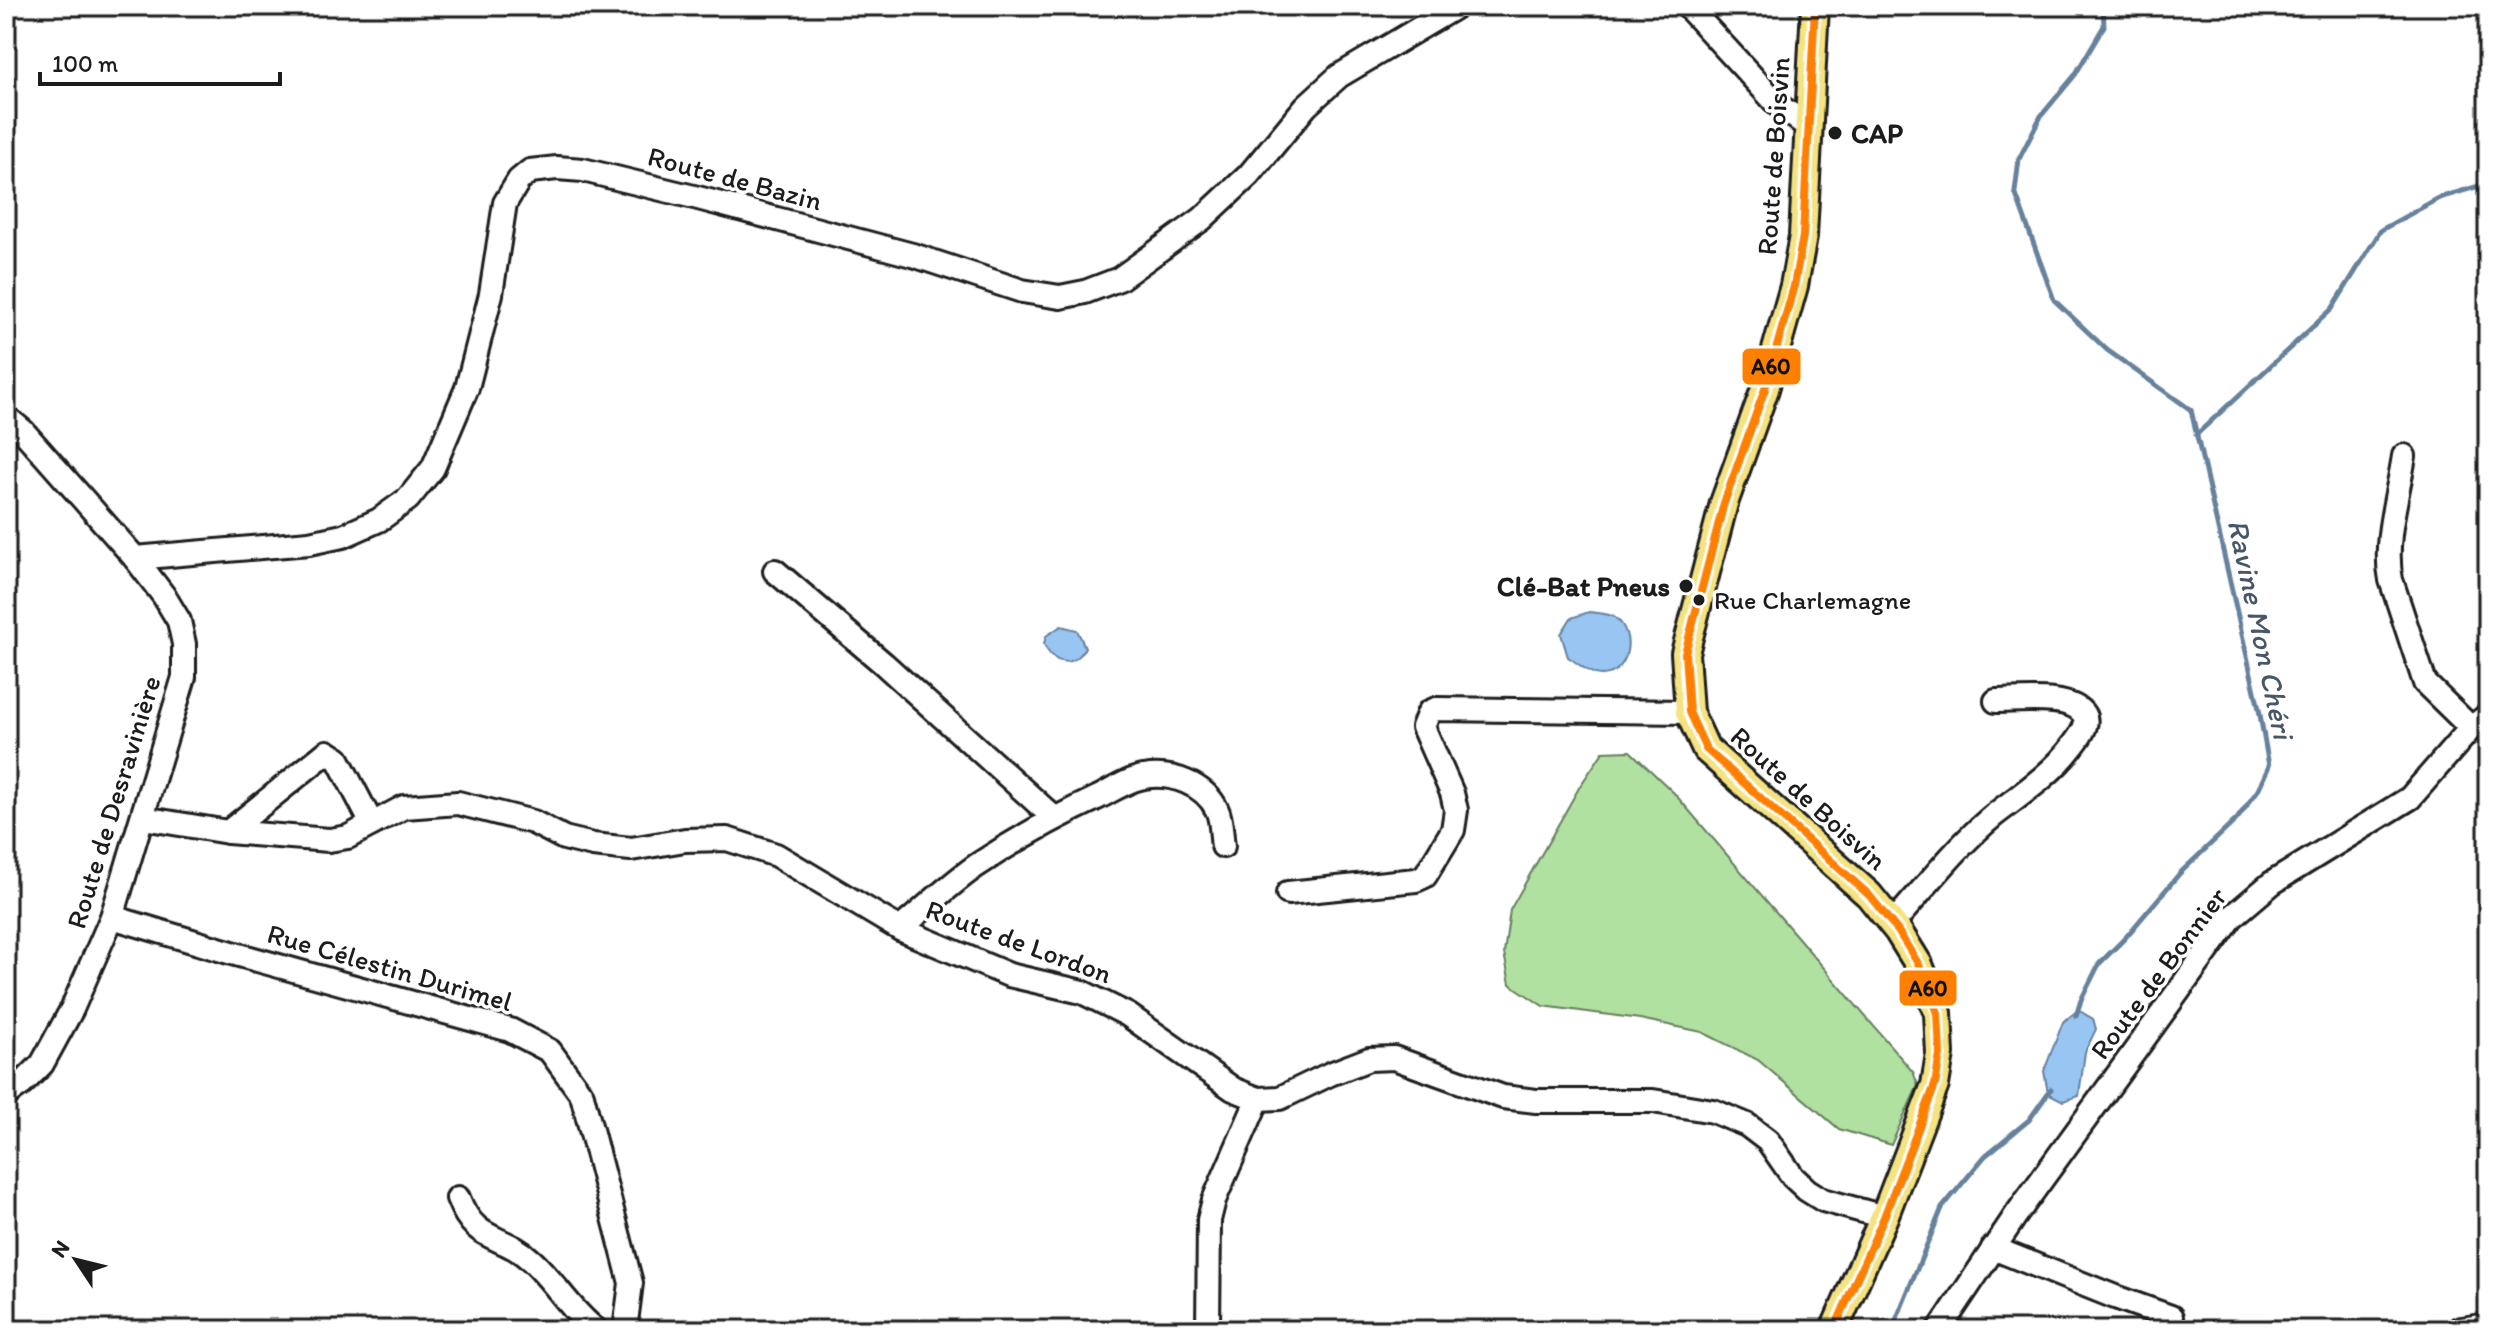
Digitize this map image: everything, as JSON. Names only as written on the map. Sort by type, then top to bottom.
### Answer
[{"type":"main road","name":"Route de Boisvin","points":[[1815,6],[1803,236],[1794,286],[1765,389],[1724,503],[1685,653],[1689,712],[1706,749],[1869,895],[1919,965],[1938,1013],[1940,1054],[1935,1085],[1884,1217],[1834,1330]]},
{"type":"street","name":"Route de Bazin","points":[[135,558],[309,543],[343,536],[379,520],[408,499],[433,468],[467,388],[491,294],[505,203],[519,180],[530,171],[557,168],[583,170],[916,256],[1022,291],[1060,297],[1119,279],[1202,219],[1249,175],[1306,106],[1339,76],[1457,6]]},
{"type":"street","points":[[1687,6],[1778,105],[1810,128]]},
{"type":"street","name":"Route de Desravinière","points":[[6,417],[23,431],[135,558],[179,621],[184,644],[184,677],[112,917],[72,1009],[42,1064],[6,1095]]},
{"type":"street","points":[[2404,456],[2389,545],[2391,580],[2425,683],[2480,722]]},
{"type":"street","points":[[164,596],[179,554]]},
{"type":"street","points":[[775,571],[1054,818]]},
{"type":"street","points":[[1892,924],[1972,836],[2025,793],[2071,749],[2086,725],[2085,715],[2064,701],[1996,701]]},
{"type":"street","points":[[1288,893],[1416,880],[1425,876],[1453,830],[1456,810],[1452,793],[1423,727],[1429,712],[1436,709],[1689,712]]},
{"type":"street","name":"Route de Bonnier","points":[[1939,1330],[1993,1248],[2232,917],[2272,883],[2410,798],[2480,722]]},
{"type":"street","points":[[228,832],[327,752],[338,759],[372,824]]},
{"type":"street","points":[[900,929],[973,868],[1054,818],[1140,777],[1158,775],[1178,778],[1198,788],[1218,812],[1223,846]]},
{"type":"street","name":"Route de Lordon","points":[[143,818],[228,832],[329,840],[348,837],[404,807],[458,803],[533,822],[564,838],[593,845],[631,849],[685,840],[727,839],[776,855],[900,929],[1009,975],[1082,992],[1128,1015],[1233,1089],[1258,1099]]},
{"type":"street","name":"Rue Célestin Durimel","points":[[112,917],[510,1030],[550,1051],[582,1095],[631,1283],[625,1330]]},
{"type":"street","points":[[1208,1330],[1209,1220],[1214,1200],[1258,1099],[1280,1098],[1369,1059],[1394,1058],[1503,1097],[1536,1101],[1653,1101],[1713,1111],[1747,1125],[1768,1141],[1793,1177],[1823,1200],[1884,1217]]},
{"type":"street","points":[[458,1198],[470,1223],[530,1259],[596,1330]]},
{"type":"street","points":[[1993,1248],[2171,1317]]},
{"type":"street","points":[[2455,1330],[2488,1325]]},
{"type":"green space","points":[[1630,751],[1674,793],[1913,1072],[1918,1085],[1891,1145],[1839,1129],[1758,1060],[1702,1032],[1640,1019],[1543,1006],[1510,984],[1504,953],[1510,910],[1580,786],[1603,752]]},
{"type":"water","points":[[1589,612],[1614,617],[1622,624],[1626,634],[1628,644],[1622,664],[1606,675],[1592,673],[1568,657],[1561,634],[1571,618]]},
{"type":"water","points":[[1061,626],[1077,630],[1085,647],[1076,659],[1058,660],[1044,644],[1046,636]]},
{"type":"water","points":[[2078,1010],[2093,1019],[2096,1029],[2085,1052],[2079,1096],[2063,1101],[2048,1093],[2044,1071],[2063,1022]]},
{"type":"waterway","name":"Ravine Mon Chéri","points":[[2076,1016],[2099,964],[2180,873],[2237,819],[2258,790],[2269,766],[2259,709],[2191,410],[2107,350],[2054,300],[2015,192],[2019,159],[2041,116],[2075,75],[2104,26],[2103,6]]},
{"type":"waterway","points":[[2196,435],[2332,309],[2381,230],[2439,198],[2479,186],[2488,187]]},
{"type":"waterway","name":"Ravine Mon Chéri","points":[[1892,1330],[1942,1208],[1985,1156],[2029,1120],[2051,1089]]},
{"type":"transit line","name":"A60","points":[[1815,6],[1803,236],[1794,286],[1765,389],[1724,503],[1685,653],[1689,712],[1706,749],[1869,895],[1898,931],[1919,965],[1938,1013],[1940,1054],[1935,1085],[1884,1217],[1834,1330]]},
{"type":"place","name":"CAP","points":[[1835,133]]},
{"type":"place","name":"Clé-Bat Pneus","points":[[1686,586]]},
{"type":"place","name":"Rue Charlemagne","points":[[1699,600]]}]
